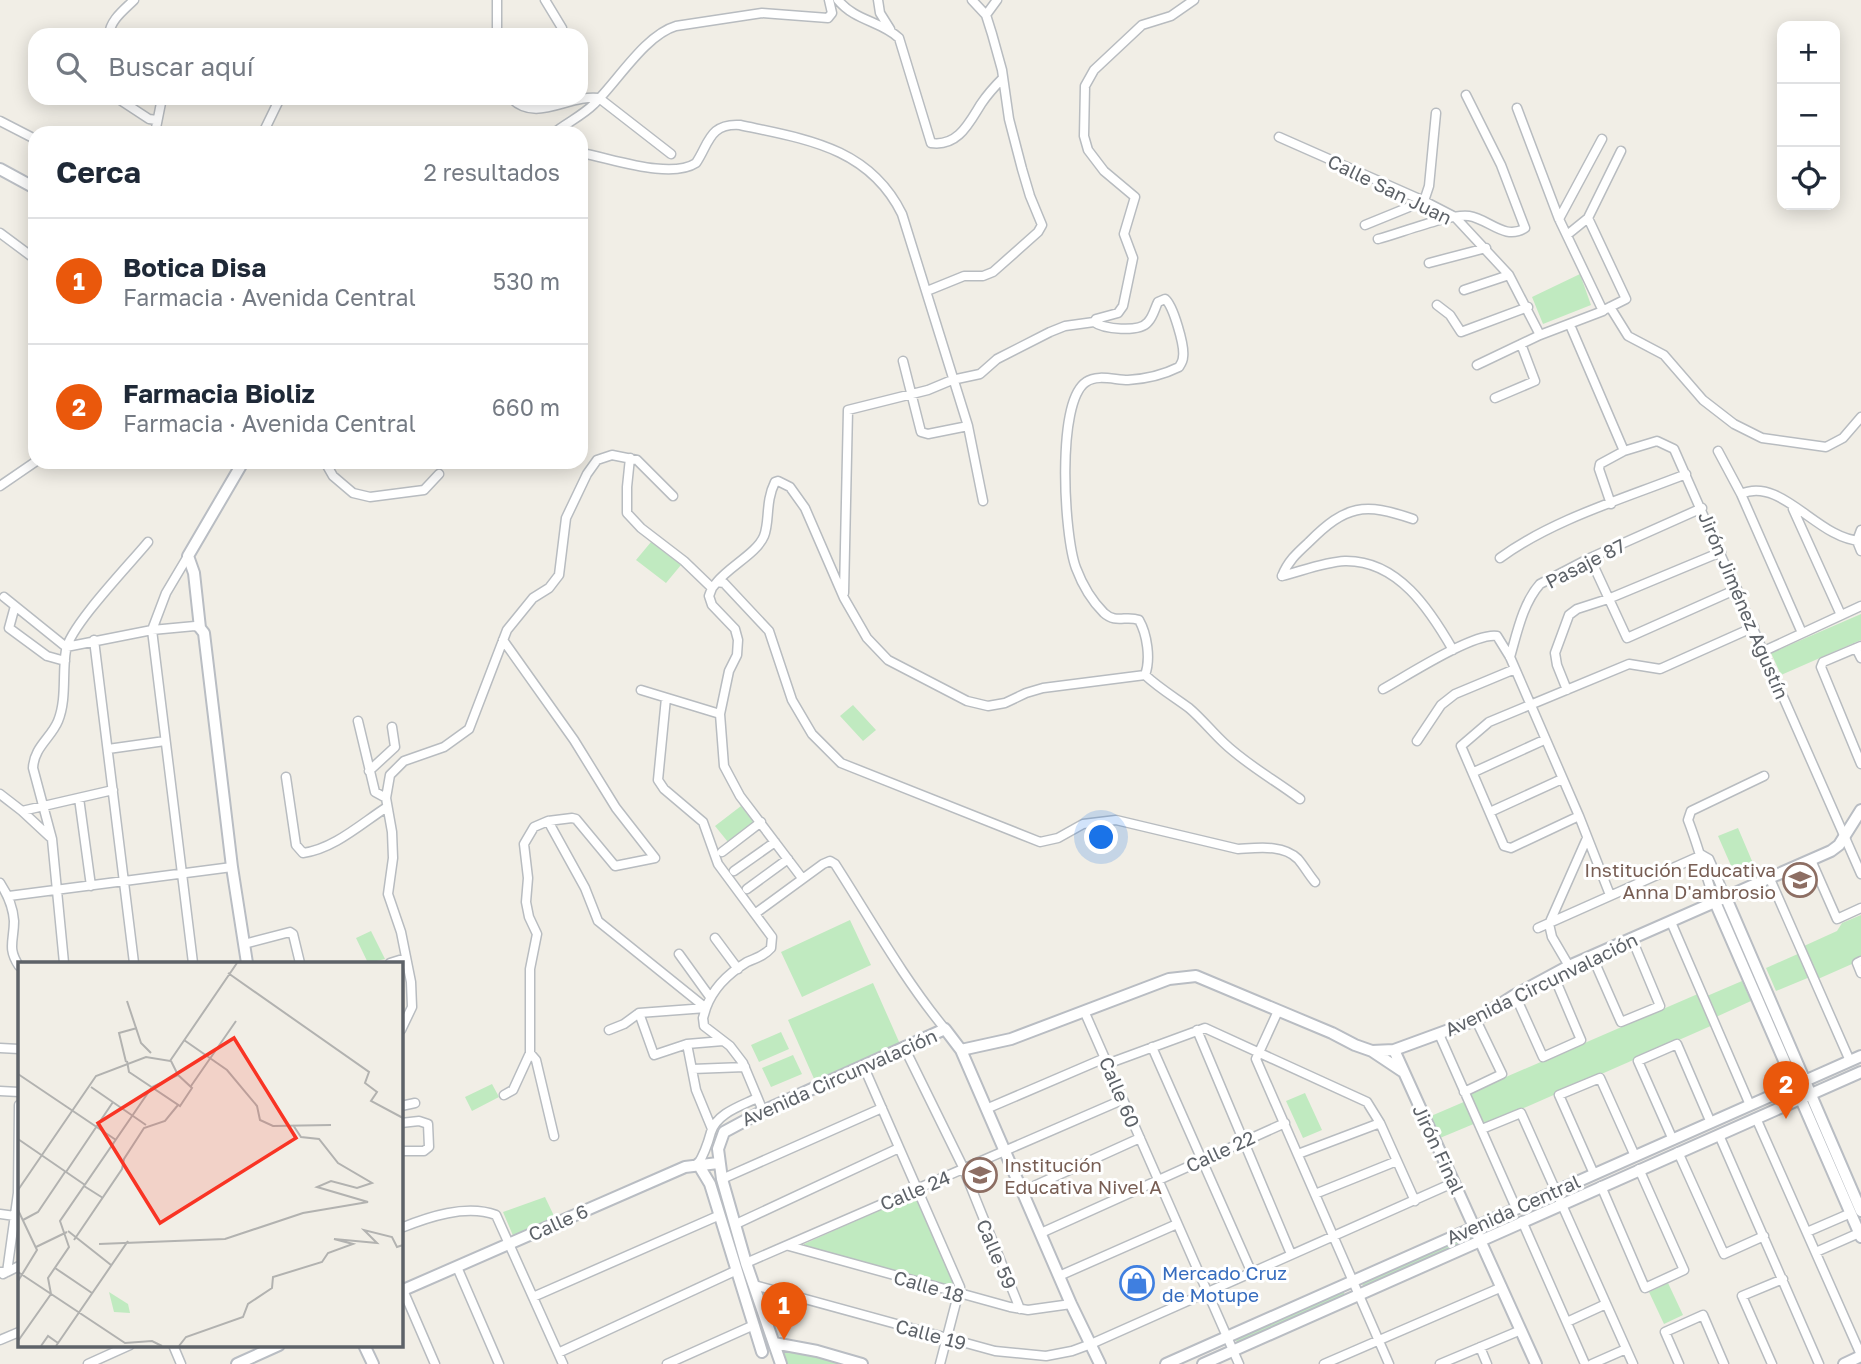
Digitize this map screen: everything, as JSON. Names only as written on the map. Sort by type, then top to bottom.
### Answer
[{"type":"street","points":[[110,28],[115,19],[134,0]]},
{"type":"street","points":[[497,0],[497,28]]},
{"type":"street","points":[[545,0],[562,28]]},
{"type":"street","points":[[564,126],[586,111],[646,47],[671,27],[762,13],[828,18],[832,13],[829,0]]},
{"type":"street","points":[[838,0],[864,20],[891,30]]},
{"type":"street","points":[[878,0],[880,13],[899,38],[931,143],[934,145],[964,132],[1003,78]]},
{"type":"street","points":[[927,290],[964,276],[983,276],[993,272],[1041,228],[1042,221],[1030,196],[1009,120],[1003,78],[986,15],[972,0]]},
{"type":"street","points":[[986,15],[997,0]]},
{"type":"street","points":[[844,598],[848,410],[980,374],[997,359],[1050,332],[1065,326],[1094,322],[1118,313],[1133,258],[1124,234],[1135,197],[1104,171],[1088,150],[1084,136],[1085,86],[1094,70],[1135,30],[1142,25],[1171,16],[1194,0]]},
{"type":"street","points":[[1378,240],[1466,215],[1506,232],[1525,228],[1526,224],[1497,154],[1466,95]]},
{"type":"street","points":[[588,99],[599,98],[671,154]]},
{"type":"street","points":[[128,105],[149,119],[157,120]]},
{"type":"street","points":[[156,126],[160,105]]},
{"type":"street","points":[[266,126],[277,105]]},
{"type":"street","points":[[520,105],[526,109],[542,109],[555,105]]},
{"type":"street","points":[[1517,108],[1559,219],[1607,309],[1628,336],[1664,355],[1703,400],[1734,424],[1762,438],[1826,447],[1843,438],[1861,417]]},
{"type":"street","points":[[1365,225],[1424,201],[1429,186],[1436,113]]},
{"type":"street","points":[[0,121],[28,135]]},
{"type":"street","points":[[588,154],[663,169],[689,168],[698,161],[707,141],[716,131],[735,125],[827,145],[862,167],[892,196],[902,214],[968,426],[983,501]]},
{"type":"street","name":"Calle San Juan","points":[[1279,137],[1455,217],[1509,275],[1528,307],[1540,335]]},
{"type":"street","points":[[1559,219],[1602,139]]},
{"type":"street","points":[[1567,235],[1588,218],[1621,151]]},
{"type":"street","points":[[0,169],[28,184]]},
{"type":"street","points":[[1477,365],[1626,299],[1588,218]]},
{"type":"street","points":[[0,233],[28,254]]},
{"type":"street","points":[[1429,263],[1486,248]]},
{"type":"street","points":[[1464,290],[1509,275]]},
{"type":"street","points":[[1094,322],[1120,327],[1144,326],[1150,321],[1158,302],[1165,299],[1171,305],[1183,351],[1179,368],[1170,372],[1145,378],[1094,378],[1085,382],[1076,393],[1064,453],[1066,504],[1076,567],[1094,601],[1110,618],[1118,620],[1132,617],[1139,620],[1149,666],[1145,675]]},
{"type":"street","points":[[1437,305],[1450,314],[1461,332],[1528,307]]},
{"type":"street","points":[[1570,325],[1624,450]]},
{"type":"street","points":[[1495,398],[1535,381],[1521,344]]},
{"type":"street","points":[[903,361],[919,429],[923,433],[968,426]]},
{"type":"street","name":"Jirón Jiménez Agustín","points":[[1611,504],[1598,466],[1624,450],[1657,441],[1674,449],[1861,874]]},
{"type":"street","points":[[1718,451],[1741,494],[1802,633]]},
{"type":"street","points":[[402,1028],[412,1007],[411,982],[388,894],[393,858],[392,832],[386,802],[390,775],[404,761],[444,747],[469,729],[503,640],[516,617],[533,598],[549,588],[559,575],[566,518],[587,474],[597,460],[612,455],[630,458],[642,464],[673,496]]},
{"type":"street","points":[[630,458],[626,487],[627,513],[640,528],[714,585],[724,583],[769,631],[792,700],[812,734],[841,763],[1040,842],[1058,838],[1083,824],[1116,820],[1237,849],[1285,850],[1300,861],[1315,882]]},
{"type":"street","points":[[0,486],[28,467]]},
{"type":"street","points":[[193,962],[152,629],[166,593],[239,469]]},
{"type":"street","points":[[329,469],[333,476],[353,493],[370,496],[424,489],[439,474]]},
{"type":"street","points":[[1500,558],[1537,536],[1686,474]]},
{"type":"street","points":[[802,878],[740,796],[724,766],[720,714],[729,671],[737,655],[738,640],[735,629],[712,605],[709,596],[714,585],[727,570],[760,543],[765,534],[770,491],[778,481],[785,482],[790,487],[805,508],[844,598],[867,638],[888,660],[967,701],[988,706],[1004,704],[1043,688],[1145,675],[1191,710],[1224,743],[1259,772],[1300,799]]},
{"type":"street","points":[[1741,494],[1750,490],[1774,493],[1833,534],[1859,541]]},
{"type":"street","points":[[1791,506],[1841,615]]},
{"type":"street","points":[[1413,519],[1377,508],[1344,515],[1324,527],[1293,557],[1286,564],[1282,576],[1348,561],[1390,574],[1419,599],[1440,626],[1453,650]]},
{"type":"street","name":"Pasaje 87","points":[[1510,657],[1522,619],[1534,591],[1540,584],[1590,558],[1702,508]]},
{"type":"street","points":[[1861,530],[1861,551]]},
{"type":"street","points":[[64,962],[52,839],[33,768],[34,757],[58,723],[66,647],[91,609],[148,542]]},
{"type":"street","points":[[1567,690],[1555,653],[1569,615],[1577,609],[1608,599],[1721,552]]},
{"type":"street","points":[[188,556],[194,573],[200,628]]},
{"type":"street","points":[[1590,558],[1627,638],[1737,589]]},
{"type":"street","points":[[4,597],[66,647]]},
{"type":"street","points":[[15,606],[9,628],[51,659],[65,662]]},
{"type":"street","points":[[1764,650],[1861,606]]},
{"type":"street","points":[[66,647],[152,629],[195,626],[204,633],[232,867],[247,962]]},
{"type":"street","points":[[1579,816],[1507,848],[1461,746],[1489,722],[1629,664],[1660,668],[1754,627]]},
{"type":"street","points":[[1383,689],[1453,650],[1491,635],[1497,636],[1510,657],[1610,895]]},
{"type":"street","points":[[94,640],[134,962]]},
{"type":"street","points":[[503,640],[574,740],[616,808],[655,858],[615,866],[576,819],[567,817],[534,827],[524,844],[528,878],[526,902],[537,934],[530,969],[530,1053],[513,1090],[504,1095]]},
{"type":"street","points":[[1861,658],[1859,647],[1823,662],[1821,667],[1861,764]]},
{"type":"street","points":[[1418,741],[1441,705],[1455,694],[1515,669]]},
{"type":"street","points":[[641,690],[720,714]]},
{"type":"street","points":[[666,698],[658,780],[664,789],[703,822],[718,864],[772,937],[771,948],[766,954],[727,976],[710,997],[703,1018],[704,1026],[736,1053],[745,1067],[762,1111]]},
{"type":"street","points":[[358,721],[375,792],[386,802]]},
{"type":"street","points":[[369,771],[395,747],[392,727]]},
{"type":"street","points":[[1474,772],[1544,740]]},
{"type":"street","points":[[108,749],[165,741]]},
{"type":"street","points":[[1764,776],[1691,811],[1688,820],[1702,855],[1701,862],[1721,900],[1856,1212],[1860,1235],[1816,1252]]},
{"type":"street","points":[[286,777],[296,845],[303,853],[335,841],[386,802]]},
{"type":"street","points":[[1490,812],[1562,779]]},
{"type":"street","points":[[22,811],[113,790]]},
{"type":"street","points":[[0,794],[52,839]]},
{"type":"street","points":[[79,797],[91,886]]},
{"type":"street","name":"Avenida Circunvalación","points":[[961,1050],[1011,1039],[1169,979],[1196,976],[1373,1051],[1394,1050],[1476,1020],[1569,966],[1831,851],[1845,837],[1861,810]]},
{"type":"street","points":[[548,821],[584,888],[598,922],[705,1008]]},
{"type":"street","points":[[722,852],[761,822]]},
{"type":"street","points":[[1569,966],[1552,937],[1549,924],[1587,838]]},
{"type":"street","points":[[734,871],[775,842]]},
{"type":"street","points":[[1538,928],[1702,855]]},
{"type":"street","points":[[747,889],[788,859]]},
{"type":"street","points":[[1811,860],[1837,919],[1861,908]]},
{"type":"street","points":[[756,913],[802,878],[830,861],[835,864],[882,942],[961,1050],[1071,1304],[1100,1364]]},
{"type":"street","points":[[9,896],[232,867]]},
{"type":"street","points":[[1770,879],[1856,1058]]},
{"type":"street","points":[[0,883],[9,896],[14,923],[11,948],[18,965]]},
{"type":"street","points":[[1671,922],[1750,1105]]},
{"type":"street","points":[[243,944],[290,932],[293,934],[300,962]]},
{"type":"street","points":[[715,937],[738,969]]},
{"type":"street","points":[[1592,956],[1621,1022],[1660,1006],[1632,939]]},
{"type":"street","points":[[679,954],[710,997]]},
{"type":"street","points":[[393,962],[406,958]]},
{"type":"street","points":[[1859,962],[1861,973]]},
{"type":"street","points":[[1515,995],[1542,1057],[1581,1040],[1553,974]]},
{"type":"street","points":[[402,985],[411,982]]},
{"type":"street","points":[[609,1030],[624,1024],[639,1013],[705,1008]]},
{"type":"street","points":[[1278,1011],[1256,1059],[1389,1364]]},
{"type":"street","points":[[639,1013],[654,1055],[687,1044],[723,1041]]},
{"type":"street","name":"Calle 60","points":[[1085,1013],[1239,1364]]},
{"type":"street","points":[[1464,1092],[1502,1074],[1476,1020]]},
{"type":"street","points":[[986,1109],[1106,1061],[1205,1028],[1367,1102],[1380,1123],[1415,1201]]},
{"type":"street","name":"Avenida Circunvalación","points":[[718,1163],[718,1149],[727,1128],[945,1029]]},
{"type":"street","points":[[1197,1030],[1292,1254]]},
{"type":"street","points":[[1439,1034],[1516,1208]]},
{"type":"street","points":[[687,1044],[696,1090],[712,1129]]},
{"type":"street","points":[[1672,1140],[1638,1061],[1677,1044],[1711,1123]]},
{"type":"street","name":"Calle 59","points":[[904,1047],[963,1171],[1020,1309]]},
{"type":"street","points":[[1152,1047],[1251,1271]]},
{"type":"street","points":[[0,1048],[18,1049]]},
{"type":"street","name":"Jirón Final","points":[[1394,1050],[1536,1364]]},
{"type":"street","points":[[1373,1051],[1404,1072]]},
{"type":"street","points":[[530,1053],[536,1060],[554,1136]]},
{"type":"street","name":"Avenida Central","points":[[1166,1364],[1856,1058]]},
{"type":"street","points":[[863,1065],[960,1287],[940,1364]]},
{"type":"street","points":[[692,1069],[745,1067]]},
{"type":"street","name":"Avenida Central","points":[[1203,1364],[1639,1169],[1860,1074]]},
{"type":"street","points":[[1594,1174],[1559,1095],[1600,1078],[1635,1156]]},
{"type":"street","points":[[0,1091],[18,1092]]},
{"type":"street","points":[[757,1098],[733,1109],[718,1120],[698,1164],[710,1184],[720,1216],[742,1267],[754,1285],[781,1364]]},
{"type":"street","name":"Calle 24","points":[[558,1353],[917,1188],[963,1171],[1122,1100]]},
{"type":"street","points":[[402,1106],[415,1103]]},
{"type":"street","points":[[722,1179],[882,1108]]},
{"type":"street","points":[[1482,1129],[1521,1112],[1633,1364]]},
{"type":"street","points":[[1756,1118],[1861,1356],[1844,1364]]},
{"type":"street","points":[[402,1123],[419,1121],[428,1124],[429,1147],[424,1151],[402,1151]]},
{"type":"street","name":"Calle 22","points":[[1041,1233],[1285,1123]]},
{"type":"street","points":[[1298,1154],[1380,1123]]},
{"type":"street","points":[[1719,1135],[1819,1364]]},
{"type":"street","points":[[1023,1191],[1140,1138]]},
{"type":"street","points":[[736,1224],[899,1148]]},
{"type":"street","points":[[1678,1152],[1724,1254],[1764,1236]]},
{"type":"street","points":[[1315,1194],[1396,1161]]},
{"type":"street","points":[[718,1163],[736,1224],[754,1325],[765,1364]]},
{"type":"street","name":"Calle 6","points":[[402,1290],[685,1167],[718,1163]]},
{"type":"street","points":[[1601,1186],[1645,1288],[1684,1270],[1639,1169]]},
{"type":"street","name":"Calle 19","points":[[754,1285],[947,1339],[1019,1355],[1046,1356],[1091,1343],[1455,1182]]},
{"type":"street","points":[[2,1273],[18,1193]]},
{"type":"street","points":[[402,1228],[439,1213],[484,1212],[496,1215],[563,1364]]},
{"type":"street","points":[[1807,1232],[1856,1212]]},
{"type":"street","points":[[0,1214],[15,1216]]},
{"type":"street","points":[[533,1297],[720,1216]]},
{"type":"street","points":[[1522,1221],[1585,1364]]},
{"type":"street","points":[[1059,1276],[1177,1224]]},
{"type":"street","name":"Calle 18","points":[[789,1246],[960,1295],[1020,1309],[1044,1309],[1071,1304]]},
{"type":"street","points":[[457,1267],[499,1364]]},
{"type":"street","points":[[1772,1364],[1742,1296],[1783,1279]]},
{"type":"street","points":[[1324,1364],[1502,1287]]},
{"type":"street","points":[[402,1290],[435,1364]]},
{"type":"street","points":[[1567,1322],[1606,1304]]},
{"type":"street","points":[[1679,1364],[1665,1332],[1703,1315],[1724,1364]]},
{"type":"street","points":[[667,1364],[754,1325]]},
{"type":"street","points":[[1440,1364],[1521,1330]]},
{"type":"street","points":[[0,1340],[18,1332]]},
{"type":"street","points":[[762,1352],[774,1343],[817,1351],[862,1364]]},
{"type":"street","points":[[88,1364],[128,1346]]},
{"type":"street","points":[[173,1346],[181,1364]]},
{"type":"street","points":[[237,1364],[277,1346]]},
{"type":"street","points":[[364,1346],[373,1364]]},
{"type":"street","points":[[1480,1347],[1487,1364]]},
{"type":"street","points":[[1592,1364],[1626,1349]]},
{"type":"green space","points":[[1580,274],[1591,305],[1543,324],[1532,297]]},
{"type":"green space","points":[[651,542],[681,565],[666,583],[636,560]]},
{"type":"green space","points":[[1861,614],[1861,640],[1781,675],[1771,653]]},
{"type":"green space","points":[[853,705],[876,730],[863,741],[840,716]]},
{"type":"green space","points":[[741,806],[754,823],[728,842],[715,826]]},
{"type":"green space","points":[[1738,828],[1755,868],[1736,877],[1718,836]]},
{"type":"green space","points":[[1861,915],[1861,960],[1818,979],[1804,946],[1837,931],[1842,923]]},
{"type":"green space","points":[[850,920],[871,965],[802,997],[781,952]]},
{"type":"green space","points":[[371,931],[385,959],[368,962],[356,938]]},
{"type":"green space","points":[[1800,953],[1810,977],[1776,991],[1766,968]]},
{"type":"green space","points":[[1742,981],[1751,1001],[1716,1017],[1707,996]]},
{"type":"green space","points":[[873,983],[900,1044],[815,1081],[788,1020]]},
{"type":"green space","points":[[1700,993],[1713,1025],[1483,1126],[1469,1093]]},
{"type":"green space","points":[[781,1032],[789,1049],[759,1062],[751,1045]]},
{"type":"green space","points":[[793,1055],[802,1074],[771,1087],[762,1068]]},
{"type":"green space","points":[[492,1084],[499,1097],[472,1111],[465,1097]]},
{"type":"green space","points":[[1305,1093],[1322,1130],[1303,1138],[1286,1101]]},
{"type":"green space","points":[[1466,1101],[1476,1123],[1440,1138],[1431,1116]]},
{"type":"green space","points":[[917,1193],[957,1290],[804,1246],[804,1244]]},
{"type":"green space","points":[[545,1197],[555,1218],[514,1238],[503,1212]]},
{"type":"green space","points":[[1469,1234],[1472,1240],[1364,1288],[1361,1281]]},
{"type":"green space","points":[[1668,1283],[1683,1315],[1664,1324],[1649,1292]]},
{"type":"green space","points":[[1343,1289],[1345,1297],[1238,1345],[1235,1337]]},
{"type":"green space","points":[[782,1346],[850,1364],[785,1364],[779,1348]]},
{"type":"place","name":"Institución Educativa Anna D'ambrosio","points":[[1800,880]]},
{"type":"place","name":"Farmacia Bioliz","points":[[1786,1119]]},
{"type":"place","name":"Institución Educativa Nivel A","points":[[980,1175]]},
{"type":"place","name":"Mercado Cruz de Motupe","points":[[1137,1283]]},
{"type":"place","name":"Botica Disa","points":[[784,1340]]}]
